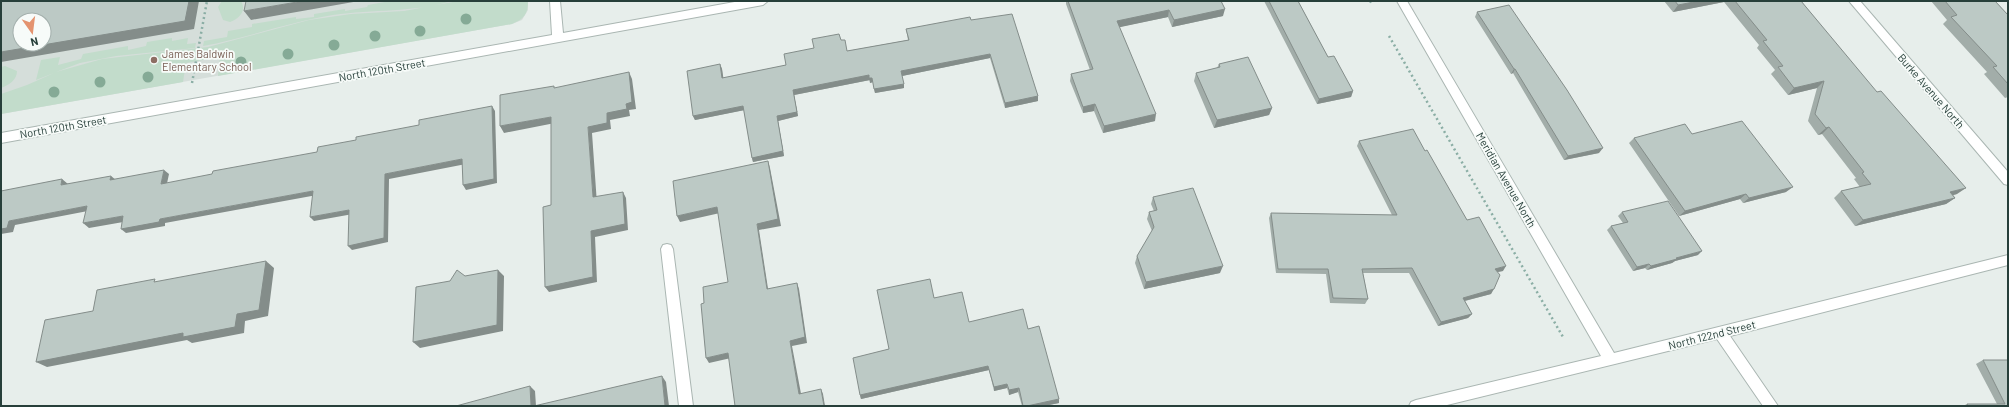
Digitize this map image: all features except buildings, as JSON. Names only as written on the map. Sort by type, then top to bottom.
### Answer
[{"type":"street","points":[[555,1],[558,38]]},
{"type":"street","name":"North 120th Street","points":[[1,138],[763,1]]},
{"type":"street","name":"Meridian Avenue North","points":[[1402,1],[1610,359]]},
{"type":"street","name":"Burke Avenue North","points":[[1854,1],[2008,180]]},
{"type":"street","points":[[667,250],[686,406]]},
{"type":"street","name":"North 122nd Street","points":[[1416,406],[1720,333],[2008,260]]},
{"type":"street","points":[[1720,333],[1771,406]]},
{"type":"path","points":[[192,85],[208,1]]},
{"type":"path","points":[[1389,36],[1563,337]]},
{"type":"shaded area","name":"James Baldwin Elementary School","points":[[1,1],[528,1],[528,10],[522,20],[512,24],[1,114]]},
{"type":"green space","points":[[222,1],[241,1],[243,11],[239,17],[230,22],[223,20],[218,7]]},
{"type":"green space","points":[[390,1],[452,1],[437,5],[408,9],[333,15],[203,46],[204,41],[227,37],[228,31],[252,27],[252,24],[296,17],[296,19],[314,17],[314,14],[345,9],[345,11]]},
{"type":"green space","points":[[458,1],[528,1],[524,16],[512,24],[218,76],[220,57],[186,63],[183,82],[1,114],[1,94],[27,85],[54,73],[36,80],[41,60],[60,57],[58,65],[81,59],[83,54],[128,46],[128,50],[146,46],[147,42],[172,38],[172,41],[188,38],[187,44],[196,43],[195,48],[116,56],[80,63],[56,72],[102,59],[208,47],[309,20],[351,14],[404,11]]},
{"type":"green space","points":[[5,66],[17,71],[17,74],[12,82],[1,88],[1,67]]},
{"type":"place","name":"James Baldwin Elementary School","points":[[154,60]]}]
